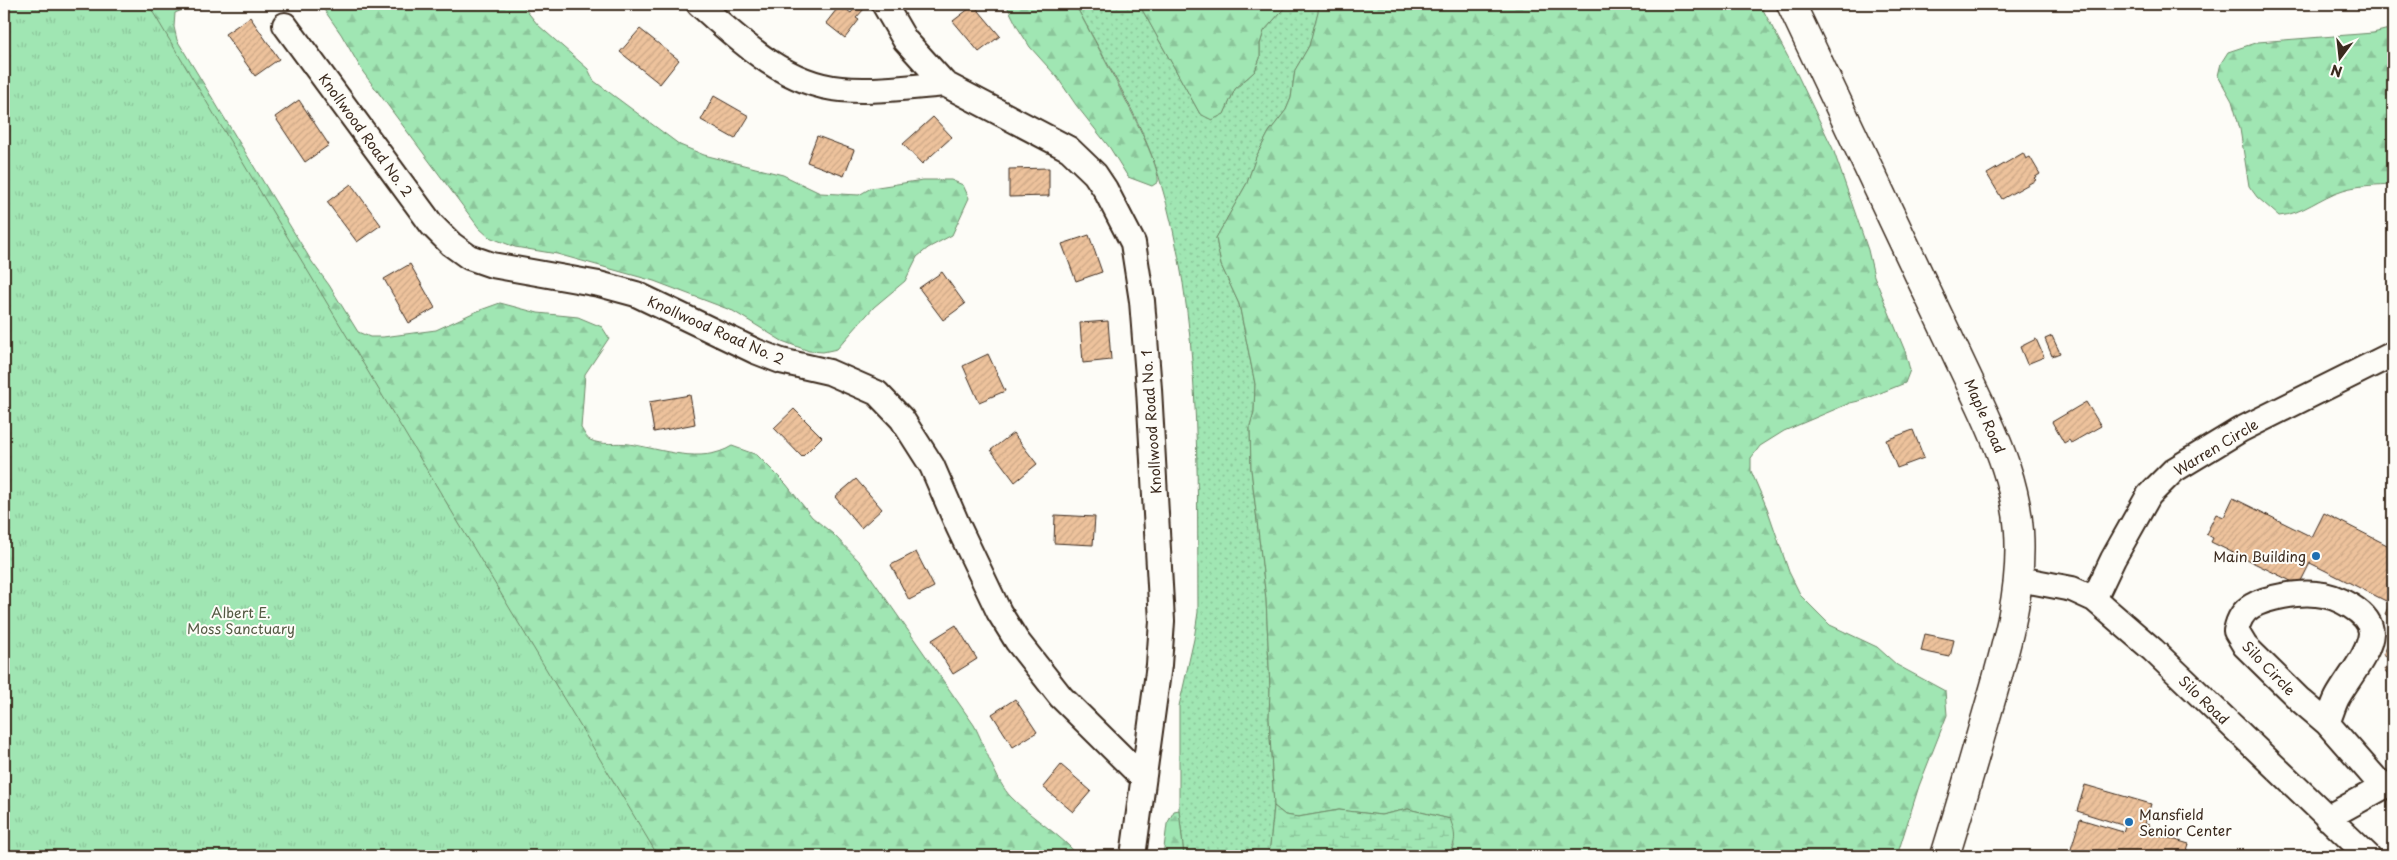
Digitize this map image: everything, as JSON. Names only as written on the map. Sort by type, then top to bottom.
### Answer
[{"type":"street","points":[[699,4],[738,39],[762,56],[804,79],[841,89],[884,89],[944,84]]},
{"type":"street","name":"Knollwood Road No. 1","points":[[884,4],[905,40],[944,84],[1069,149],[1095,174],[1105,189],[1133,243],[1142,301],[1147,360],[1162,621],[1159,665],[1133,856]]},
{"type":"street","name":"Maple Road","points":[[1791,4],[2003,455],[2014,499],[2019,531],[2020,579],[2002,659],[1945,856]]},
{"type":"street","name":"Knollwood Road No. 2","points":[[285,25],[432,225],[451,244],[469,257],[492,265],[599,284],[636,294],[772,358],[829,372],[854,381],[876,393],[890,404],[902,419],[932,466],[999,612],[1017,641],[1061,697],[1143,778]]},
{"type":"street","name":"Warren Circle","points":[[2094,599],[2113,559],[2149,495],[2174,470],[2240,430],[2393,354]]},
{"type":"street","name":"Silo Road","points":[[2020,579],[2072,589],[2094,599],[2153,650],[2368,856]]},
{"type":"street","name":"Silo Circle","points":[[2327,723],[2338,698],[2366,649],[2371,636],[2370,624],[2362,613],[2348,604],[2317,594],[2286,595],[2252,606],[2239,618],[2236,630],[2245,646],[2300,700],[2327,723],[2388,786]]},
{"type":"street","points":[[2327,818],[2388,786]]},
{"type":"green space","name":"Albert E. Moss Sanctuary","points":[[4,4],[196,4],[175,13],[174,27],[177,40],[312,262],[329,285],[358,332],[370,337],[383,337],[436,330],[500,303],[538,313],[578,317],[602,327],[609,338],[585,374],[581,428],[587,438],[600,443],[629,444],[681,454],[694,455],[720,452],[732,446],[757,455],[786,484],[812,517],[833,534],[861,563],[974,725],[1000,782],[1011,797],[1064,841],[1078,856],[4,856]]},
{"type":"green space","name":"Albert E. Moss Sanctuary","points":[[4,4],[148,4],[658,856],[4,856]]},
{"type":"green space","points":[[320,4],[521,4],[538,25],[588,69],[594,81],[680,145],[704,155],[783,175],[820,193],[859,195],[871,188],[923,180],[951,180],[963,185],[969,198],[952,235],[928,248],[917,257],[905,281],[874,307],[837,349],[823,352],[809,351],[782,341],[733,311],[654,281],[557,254],[515,247],[489,237],[479,228],[363,72],[341,34]]},
{"type":"green space","points":[[1006,4],[1075,4],[1137,123],[1149,149],[1158,182],[1152,186],[1128,177],[1110,148],[1076,105],[1057,77],[1030,47]]},
{"type":"green space","points":[[1075,4],[1139,4],[1200,114],[1224,114],[1235,89],[1255,71],[1260,58],[1260,44],[1264,31],[1288,4],[1320,5],[1309,46],[1295,70],[1291,98],[1286,110],[1269,132],[1256,157],[1247,183],[1216,238],[1221,265],[1239,304],[1255,384],[1254,412],[1250,426],[1251,469],[1266,599],[1270,689],[1269,718],[1274,806],[1269,856],[1184,856],[1179,810],[1179,706],[1198,612],[1197,448],[1190,338],[1173,230],[1152,155],[1121,89]]},
{"type":"green space","points":[[1139,4],[1288,4],[1264,31],[1260,44],[1260,58],[1255,71],[1235,89],[1224,114],[1212,120],[1200,114]]},
{"type":"green space","points":[[1320,4],[1760,4],[1798,76],[1833,149],[1868,250],[1874,276],[1905,351],[1910,370],[1905,383],[1863,400],[1850,403],[1784,431],[1760,446],[1751,458],[1751,471],[1767,508],[1789,572],[1801,596],[1830,625],[1877,647],[1897,665],[1945,691],[1947,715],[1919,786],[1897,856],[1447,856],[1454,846],[1450,819],[1408,809],[1381,815],[1339,810],[1298,817],[1285,815],[1274,806],[1269,718],[1270,689],[1266,599],[1251,469],[1250,426],[1254,412],[1255,384],[1239,304],[1221,265],[1216,238],[1247,183],[1256,157],[1269,132],[1286,110],[1291,98],[1295,70],[1309,46]]},
{"type":"green space","points":[[2393,28],[2393,184],[2349,188],[2304,209],[2279,216],[2257,197],[2249,186],[2240,129],[2232,101],[2218,76],[2221,63],[2228,52],[2258,42],[2373,33]]},
{"type":"green space","points":[[1274,806],[1285,815],[1298,817],[1339,810],[1381,815],[1408,809],[1450,819],[1454,843],[1447,856],[1269,856]]},
{"type":"green space","points":[[1179,810],[1184,856],[1163,856],[1167,824],[1174,811]]},
{"type":"building","points":[[858,4],[864,9],[856,18],[859,20],[845,38],[826,23],[840,5],[851,13]]},
{"type":"building","points":[[974,5],[1000,36],[979,52],[953,21]]},
{"type":"building","points":[[250,17],[279,59],[255,76],[225,34]]},
{"type":"building","points":[[640,29],[679,60],[660,84],[620,52]]},
{"type":"building","points":[[714,96],[749,116],[735,139],[701,120]]},
{"type":"building","points":[[299,100],[329,145],[305,162],[275,117]]},
{"type":"building","points":[[933,117],[952,137],[922,164],[903,144]]},
{"type":"building","points":[[817,136],[854,150],[844,176],[807,162]]},
{"type":"building","points":[[2023,153],[2026,159],[2030,157],[2040,174],[2034,178],[2036,180],[2002,199],[1987,174]]},
{"type":"building","points":[[1049,168],[1049,196],[1009,197],[1009,169]]},
{"type":"building","points":[[351,184],[381,225],[357,242],[327,202]]},
{"type":"building","points":[[1089,235],[1102,272],[1076,281],[1062,244]]},
{"type":"building","points":[[410,264],[435,308],[409,323],[384,279]]},
{"type":"building","points":[[942,272],[965,304],[943,320],[919,288]]},
{"type":"building","points":[[1108,321],[1111,360],[1083,363],[1080,323]]},
{"type":"building","points":[[2052,336],[2060,353],[2052,356],[2045,339]]},
{"type":"building","points":[[2036,339],[2044,357],[2027,364],[2020,347]]},
{"type":"building","points":[[988,354],[1005,391],[979,402],[963,366]]},
{"type":"building","points":[[690,395],[695,424],[654,432],[649,402]]},
{"type":"building","points":[[2086,402],[2101,426],[2071,443],[2069,440],[2064,443],[2052,422]]},
{"type":"building","points":[[794,409],[822,437],[802,457],[774,428]]},
{"type":"building","points":[[1913,430],[1924,458],[1897,468],[1886,440]]},
{"type":"building","points":[[1013,433],[1037,464],[1015,482],[991,450]]},
{"type":"building","points":[[856,479],[882,509],[861,528],[835,497]]},
{"type":"building","name":"Main Building","points":[[2233,498],[2312,537],[2324,513],[2393,548],[2393,619],[2385,614],[2390,603],[2310,563],[2299,585],[2211,542],[2213,538],[2206,534],[2216,514],[2224,517]]},
{"type":"building","points":[[1055,515],[1095,517],[1093,545],[1054,543]]},
{"type":"building","points":[[916,552],[934,587],[909,600],[891,565]]},
{"type":"building","points":[[956,625],[977,659],[953,674],[932,640]]},
{"type":"building","points":[[1925,634],[1954,640],[1950,657],[1921,651]]},
{"type":"building","points":[[2393,635],[2392,676],[2386,673],[2384,669],[2392,660],[2383,655]]},
{"type":"building","points":[[1015,699],[1037,732],[1013,747],[992,714]]},
{"type":"building","points":[[1061,765],[1091,791],[1073,812],[1043,787]]},
{"type":"building","name":"Mansfield Senior Center","points":[[2085,785],[2151,804],[2145,824],[2150,825],[2148,832],[2189,844],[2185,856],[2069,856],[2080,819],[2123,832],[2125,826],[2077,811]]},
{"type":"place","name":"Main Building","points":[[2316,556]]},
{"type":"place","name":"Mansfield Senior Center","points":[[2129,822]]}]
